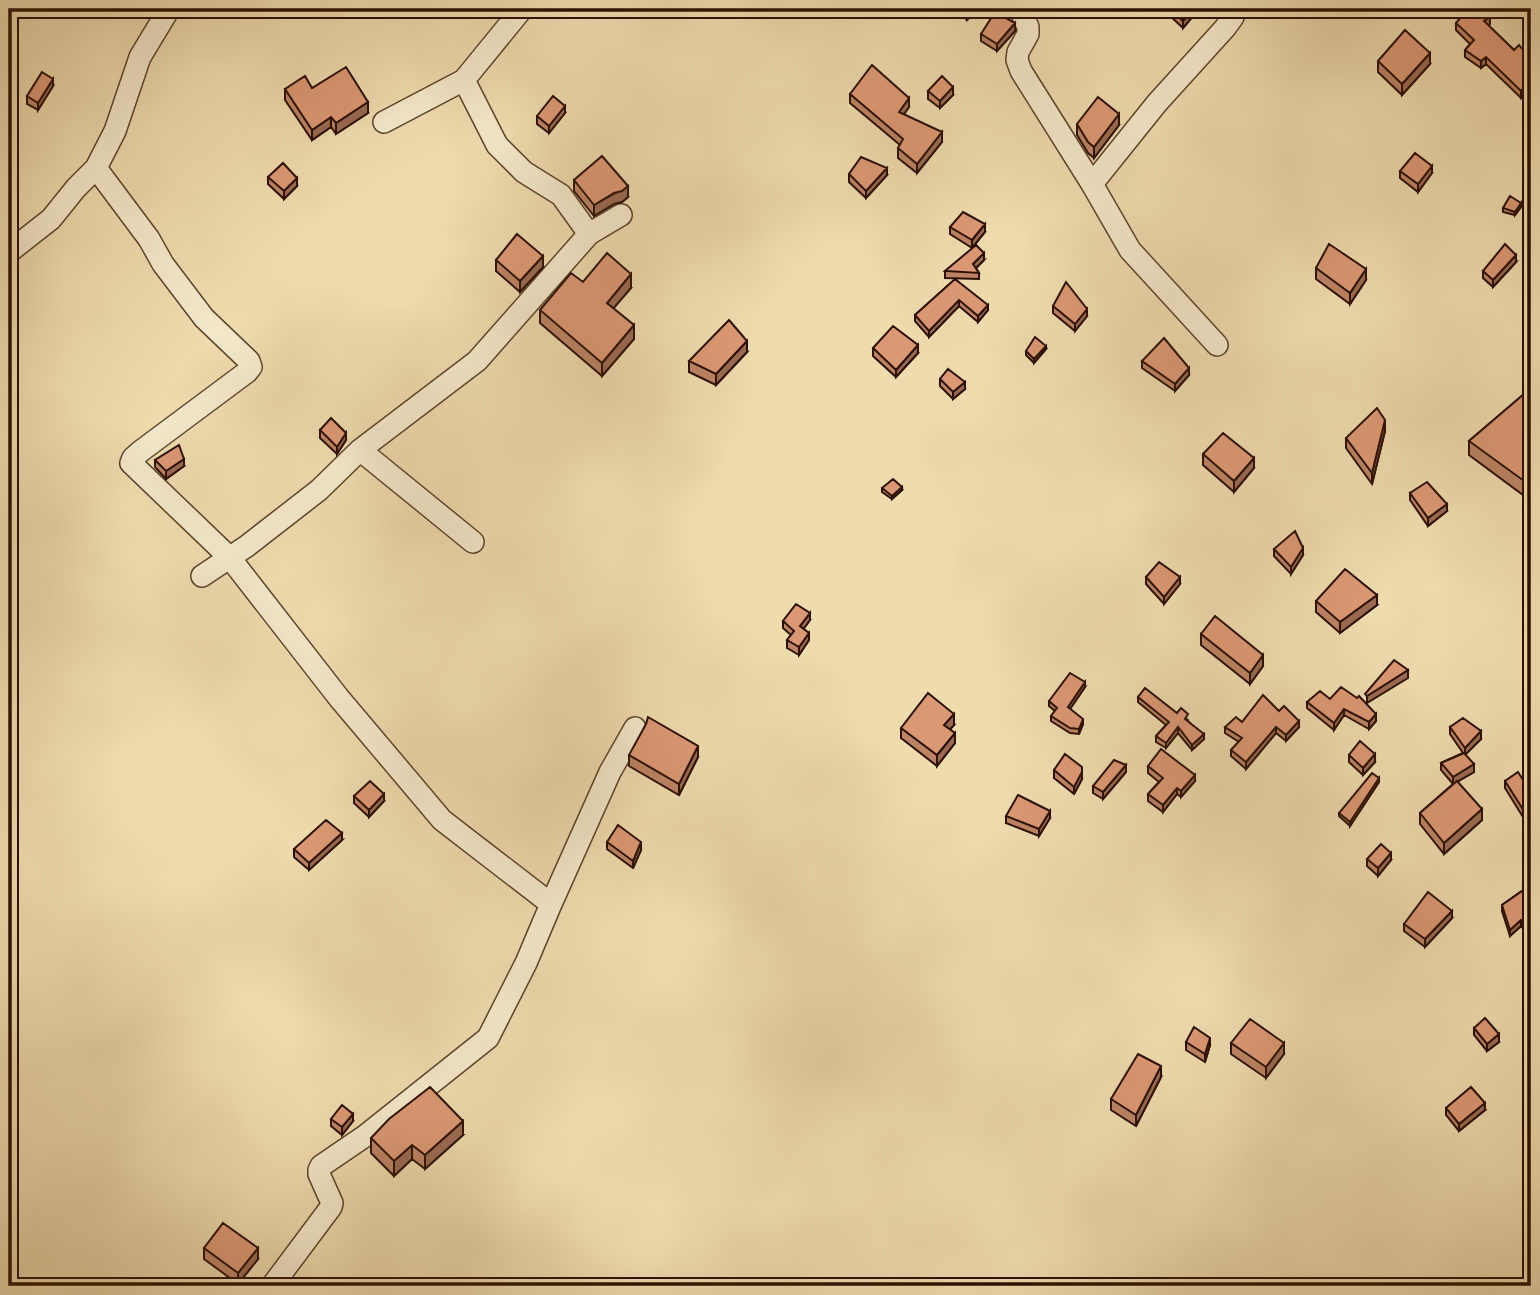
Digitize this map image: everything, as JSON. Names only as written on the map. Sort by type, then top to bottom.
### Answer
[{"type":"street","points":[[9,252],[51,219],[96,168],[115,131],[140,57],[169,9]]},
{"type":"street","points":[[384,122],[464,80],[522,9]]},
{"type":"street","points":[[1020,9],[1028,27],[1028,34],[1018,52],[1017,60],[1021,71],[1130,250],[1217,345]]},
{"type":"street","points":[[1092,184],[1157,103],[1225,28],[1233,17],[1234,9]]},
{"type":"street","points":[[464,80],[497,145],[524,172],[561,195],[589,234]]},
{"type":"street","points":[[96,168],[204,318],[249,361],[251,367],[247,373],[141,451],[131,463],[230,558],[339,698],[442,820],[551,904]]},
{"type":"street","points":[[202,576],[247,546],[320,490],[360,450],[477,361],[589,234],[621,215]]},
{"type":"street","points":[[360,450],[473,542]]},
{"type":"street","points":[[272,1286],[331,1207],[332,1203],[319,1174],[321,1166],[365,1136],[488,1038],[526,963],[610,772],[635,728]]},
{"type":"building","points":[[1170,9],[1193,9],[1183,21]]},
{"type":"building","points":[[1468,9],[1482,9],[1490,17],[1484,21],[1514,50],[1519,45],[1531,59],[1531,86],[1529,84],[1521,91],[1486,57],[1481,61],[1465,50],[1474,40],[1456,23]]},
{"type":"building","points":[[995,12],[1015,23],[997,44],[981,34]]},
{"type":"building","points":[[1405,30],[1430,53],[1402,84],[1378,61]]},
{"type":"building","points":[[872,65],[909,98],[899,112],[942,132],[917,164],[898,148],[903,139],[850,94]]},
{"type":"building","points":[[346,67],[368,102],[336,123],[331,117],[312,130],[285,89],[305,76],[312,88]]},
{"type":"building","points":[[42,72],[53,79],[38,103],[27,96]]},
{"type":"building","points":[[942,76],[953,87],[940,101],[928,91]]},
{"type":"building","points":[[553,96],[565,106],[549,126],[537,116]]},
{"type":"building","points":[[1098,97],[1119,114],[1094,147],[1077,124]]},
{"type":"building","points":[[1415,153],[1432,166],[1418,184],[1400,171]]},
{"type":"building","points":[[602,156],[628,186],[594,205],[574,180]]},
{"type":"building","points":[[861,157],[887,168],[866,191],[849,174]]},
{"type":"building","points":[[283,163],[297,178],[284,191],[268,177]]},
{"type":"building","points":[[1510,196],[1521,203],[1515,212],[1503,208]]},
{"type":"building","points":[[963,212],[985,224],[972,240],[950,227]]},
{"type":"building","points":[[517,234],[543,256],[520,281],[496,260]]},
{"type":"building","points":[[1329,244],[1366,269],[1350,293],[1316,268]]},
{"type":"building","points":[[1505,244],[1516,255],[1493,280],[1483,271]]},
{"type":"building","points":[[976,245],[984,253],[973,264],[979,273],[945,271]]},
{"type":"building","points":[[607,253],[631,274],[607,303],[634,325],[602,363],[540,310],[571,273],[583,282]]},
{"type":"building","points":[[955,279],[988,305],[978,316],[959,300],[929,331],[915,315]]},
{"type":"building","points":[[1066,282],[1087,309],[1075,324],[1053,306]]},
{"type":"building","points":[[729,320],[747,341],[716,374],[689,361]]},
{"type":"building","points":[[893,326],[918,345],[896,370],[873,348]]},
{"type":"building","points":[[1035,337],[1046,346],[1034,359],[1026,351]]},
{"type":"building","points":[[1164,338],[1189,368],[1175,384],[1142,361]]},
{"type":"building","points":[[948,369],[965,382],[953,392],[940,379]]},
{"type":"building","points":[[1531,388],[1531,486],[1469,441]]},
{"type":"building","points":[[1377,408],[1385,420],[1372,473],[1346,438]]},
{"type":"building","points":[[331,418],[346,433],[337,447],[320,430]]},
{"type":"building","points":[[1223,433],[1254,458],[1234,481],[1203,454]]},
{"type":"building","points":[[179,445],[184,459],[166,471],[155,460]]},
{"type":"building","points":[[893,479],[902,487],[892,496],[882,488]]},
{"type":"building","points":[[1427,482],[1447,504],[1428,518],[1410,493]]},
{"type":"building","points":[[1295,531],[1303,548],[1291,567],[1274,549]]},
{"type":"building","points":[[1159,562],[1180,577],[1164,597],[1146,577]]},
{"type":"building","points":[[1345,569],[1377,595],[1340,622],[1316,601]]},
{"type":"building","points":[[796,604],[810,613],[800,626],[809,633],[799,647],[787,640],[794,631],[783,621]]},
{"type":"building","points":[[1215,616],[1263,655],[1250,673],[1201,634]]},
{"type":"building","points":[[1394,660],[1408,670],[1367,696],[1365,694]]},
{"type":"building","points":[[1070,673],[1085,682],[1068,707],[1083,719],[1079,729],[1070,728],[1051,716],[1057,708],[1049,701]]},
{"type":"building","points":[[1341,687],[1357,698],[1359,696],[1376,714],[1369,722],[1344,709],[1334,723],[1307,702],[1320,691],[1330,699]]},
{"type":"building","points":[[1145,688],[1177,713],[1181,708],[1188,714],[1185,719],[1204,734],[1192,745],[1178,727],[1166,743],[1156,736],[1169,722],[1138,697]]},
{"type":"building","points":[[928,693],[954,714],[944,725],[955,733],[937,755],[901,728]]},
{"type":"building","points":[[1263,695],[1279,711],[1284,706],[1299,721],[1286,735],[1276,727],[1246,762],[1231,750],[1242,738],[1225,727],[1236,717],[1242,722]]},
{"type":"building","points":[[648,717],[698,746],[679,784],[629,755]]},
{"type":"building","points":[[1463,718],[1481,731],[1465,748],[1450,727]]},
{"type":"building","points":[[1360,741],[1375,754],[1363,768],[1349,755]]},
{"type":"building","points":[[1161,749],[1195,775],[1181,791],[1177,788],[1163,805],[1148,794],[1163,778],[1148,766]]},
{"type":"building","points":[[1464,753],[1474,764],[1453,777],[1441,763]]},
{"type":"building","points":[[1065,754],[1082,767],[1074,787],[1054,770]]},
{"type":"building","points":[[1114,760],[1126,765],[1103,792],[1093,786]]},
{"type":"building","points":[[1518,772],[1531,792],[1531,822],[1505,781]]},
{"type":"building","points":[[1372,773],[1379,778],[1350,822],[1339,813]]},
{"type":"building","points":[[370,781],[384,794],[369,810],[354,796]]},
{"type":"building","points":[[1457,781],[1482,809],[1444,843],[1420,813]]},
{"type":"building","points":[[1018,795],[1050,811],[1039,829],[1006,816]]},
{"type":"building","points":[[326,820],[342,833],[309,863],[294,849]]},
{"type":"building","points":[[618,825],[641,842],[633,861],[607,842]]},
{"type":"building","points":[[1531,830],[1531,847],[1523,837]]},
{"type":"building","points":[[1381,844],[1391,853],[1378,868],[1367,859]]},
{"type":"building","points":[[1531,881],[1531,933],[1521,920],[1510,930],[1502,905],[1525,889],[1523,887]]},
{"type":"building","points":[[1428,892],[1452,911],[1425,939],[1404,924]]},
{"type":"building","points":[[1485,1018],[1499,1034],[1487,1044],[1474,1028]]},
{"type":"building","points":[[1250,1019],[1284,1043],[1266,1067],[1231,1043]]},
{"type":"building","points":[[1194,1027],[1210,1038],[1205,1054],[1186,1042]]},
{"type":"building","points":[[1531,1045],[1531,1057],[1524,1051]]},
{"type":"building","points":[[1138,1054],[1161,1066],[1136,1115],[1111,1099]]},
{"type":"building","points":[[430,1087],[463,1121],[425,1155],[412,1145],[394,1161],[371,1138],[389,1119]]},
{"type":"building","points":[[1471,1087],[1485,1103],[1459,1124],[1446,1108]]},
{"type":"building","points":[[342,1105],[353,1114],[342,1127],[331,1119]]},
{"type":"building","points":[[223,1223],[258,1248],[238,1273],[204,1248]]}]
